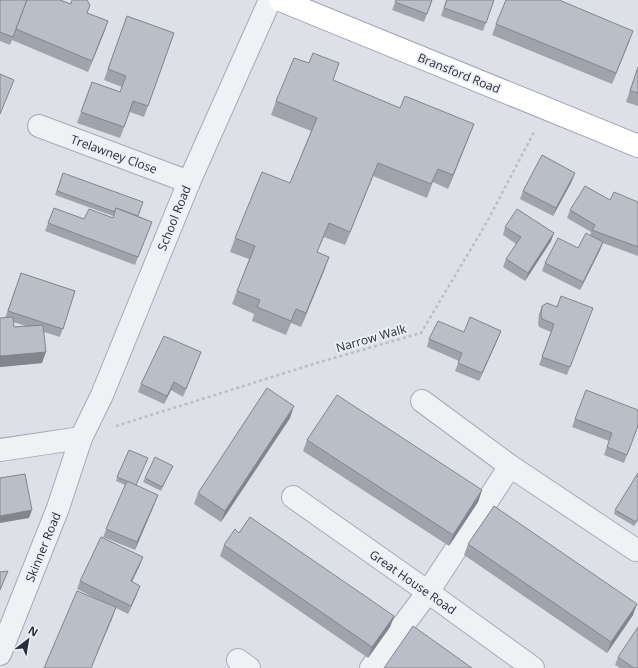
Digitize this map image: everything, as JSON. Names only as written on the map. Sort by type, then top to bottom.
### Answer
[{"type":"main road","name":"Bransford Road","points":[[280,0],[638,146]]},
{"type":"street","name":"School Road","points":[[81,438],[102,395],[189,182],[270,0]]},
{"type":"street","name":"Trelawney Close","points":[[39,126],[189,182]]},
{"type":"street","points":[[422,401],[510,466],[636,550]]},
{"type":"street","points":[[0,450],[81,438]]},
{"type":"street","name":"Skinner Road","points":[[0,654],[58,508],[81,438]]},
{"type":"street","points":[[371,668],[428,592],[510,466]]},
{"type":"street","name":"Great House Road","points":[[293,497],[533,668]]},
{"type":"path","name":"Narrow Walk","points":[[81,438],[128,421],[254,382],[421,333],[487,222],[529,140],[548,109]]},
{"type":"building","points":[[0,0],[27,0],[13,37],[0,32]]},
{"type":"building","points":[[27,0],[60,0],[71,4],[72,0],[87,0],[90,5],[87,13],[108,21],[92,61],[16,29]]},
{"type":"building","points":[[396,0],[432,0],[427,14],[395,2]]},
{"type":"building","points":[[447,0],[494,0],[486,23],[444,8]]},
{"type":"building","points":[[506,0],[559,0],[633,31],[616,73],[496,24]]},
{"type":"building","points":[[127,16],[174,33],[148,106],[133,101],[124,127],[81,112],[92,82],[120,92],[126,76],[108,69]]},
{"type":"building","points":[[313,53],[339,63],[333,80],[400,108],[405,96],[474,124],[453,175],[438,169],[431,184],[378,163],[350,232],[329,223],[317,252],[329,257],[306,313],[296,309],[291,321],[257,307],[260,300],[237,291],[255,246],[235,238],[262,172],[290,183],[317,118],[276,101],[294,58],[309,63]]},
{"type":"building","points":[[638,67],[638,93],[630,91]]},
{"type":"building","points":[[0,74],[14,80],[0,114]]},
{"type":"building","points":[[542,155],[575,173],[556,208],[523,191]]},
{"type":"building","points":[[63,173],[143,202],[138,216],[116,208],[115,212],[57,191]]},
{"type":"building","points":[[585,186],[610,200],[614,192],[638,202],[638,247],[592,230],[595,225],[570,210]]},
{"type":"building","points":[[54,208],[84,219],[89,209],[113,218],[116,208],[152,222],[138,257],[48,223]]},
{"type":"building","points":[[517,209],[554,233],[528,273],[506,259],[521,237],[505,227]]},
{"type":"building","points":[[586,233],[603,242],[583,282],[545,263],[558,238],[578,248]]},
{"type":"building","points":[[21,273],[75,291],[63,329],[8,311]]},
{"type":"building","points":[[561,296],[593,308],[570,367],[542,357],[554,324],[542,319],[542,306],[547,303],[557,307]]},
{"type":"building","points":[[13,317],[14,327],[43,325],[46,352],[0,356],[0,318]]},
{"type":"building","points":[[470,317],[501,331],[482,373],[458,363],[462,353],[429,339],[438,321],[464,332]]},
{"type":"building","points":[[164,336],[201,352],[186,389],[174,382],[167,396],[141,384]]},
{"type":"building","points":[[267,388],[294,406],[225,511],[198,493]]},
{"type":"building","points":[[586,390],[638,410],[638,426],[627,455],[607,447],[612,433],[575,419]]},
{"type":"building","points":[[337,395],[482,490],[453,535],[307,440]]},
{"type":"building","points":[[129,450],[148,458],[136,485],[117,477]]},
{"type":"building","points":[[155,457],[173,466],[162,487],[145,478]]},
{"type":"building","points":[[638,473],[638,518],[636,522],[615,510]]},
{"type":"building","points":[[25,474],[32,510],[0,516],[0,478]]},
{"type":"building","points":[[127,481],[158,495],[137,542],[106,529]]},
{"type":"building","points":[[494,506],[637,604],[611,642],[468,544]]},
{"type":"building","points":[[250,517],[394,616],[372,647],[224,545],[235,529],[239,533]]},
{"type":"building","points":[[101,537],[143,557],[131,581],[140,586],[131,606],[80,581]]},
{"type":"building","points":[[8,571],[0,590],[0,572]]},
{"type":"building","points":[[77,591],[116,607],[91,668],[44,668]]},
{"type":"building","points":[[413,626],[472,668],[384,668]]},
{"type":"building","points":[[638,627],[638,668],[634,668],[618,657]]}]
